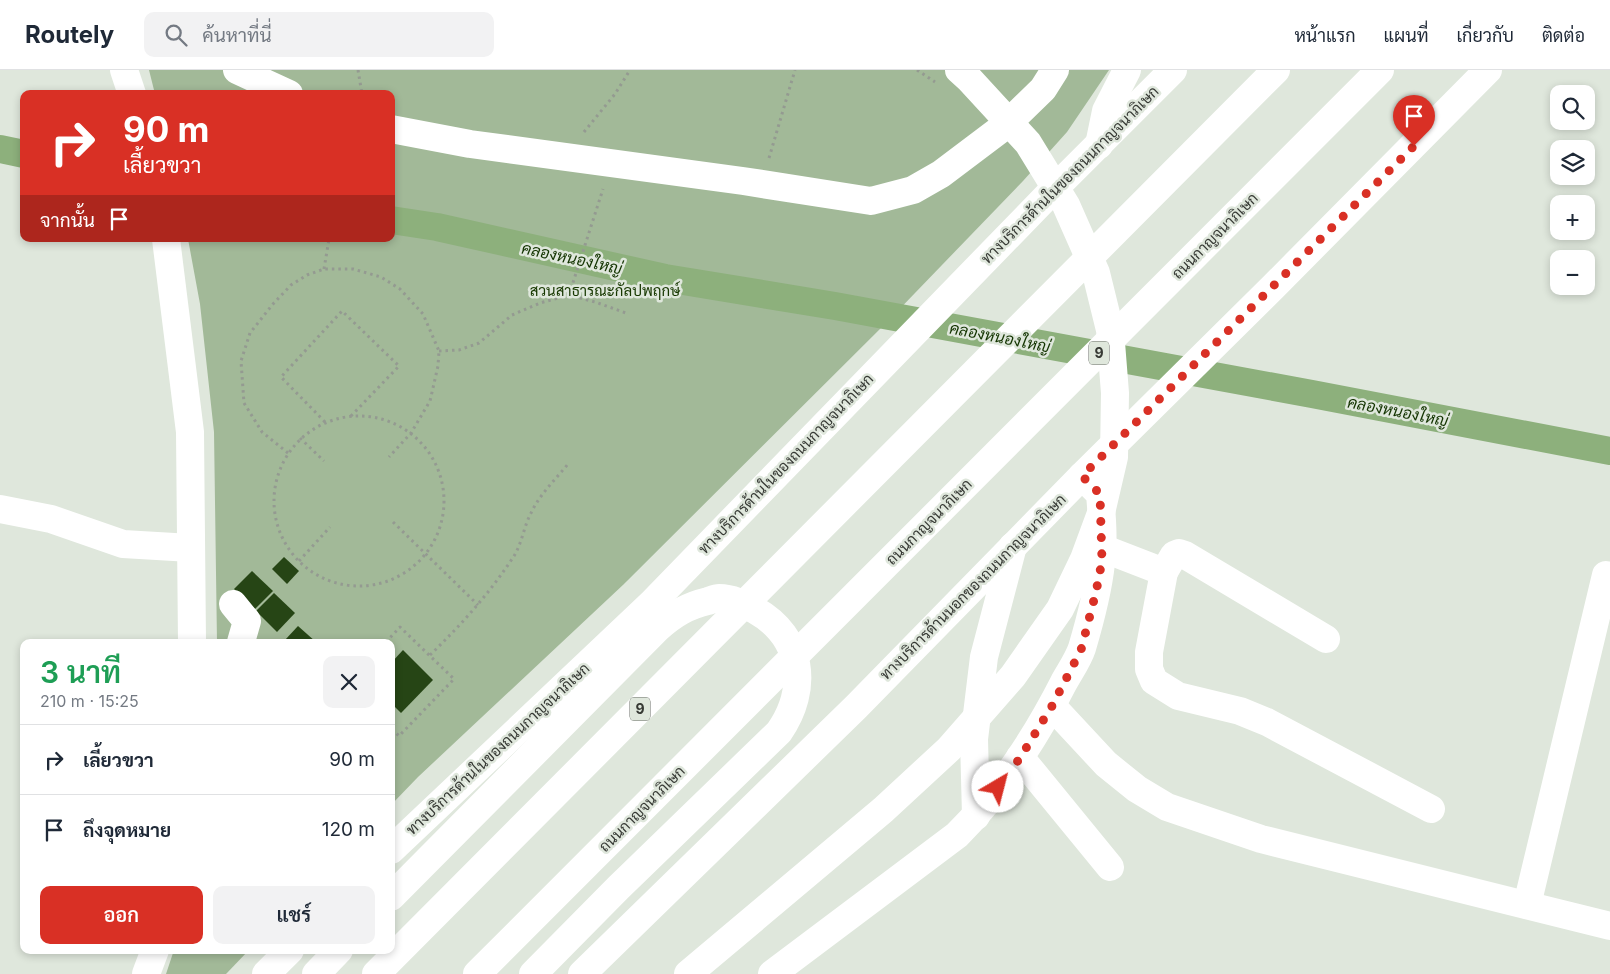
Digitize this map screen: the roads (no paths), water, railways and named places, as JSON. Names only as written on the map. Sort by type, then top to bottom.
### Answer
[{"type":"main road","points":[[124,70],[131,90]]},
{"type":"main road","points":[[237,70],[281,90]]},
{"type":"main road","points":[[395,129],[470,144],[743,181],[872,201],[913,190],[941,174],[1006,124],[1043,90],[1055,70]]},
{"type":"main road","points":[[1099,145],[1106,111],[1127,70]]},
{"type":"main road","name":"ทางบริการด้านในของถนนกาญจนาภิเษก","points":[[395,846],[651,604],[1173,70]]},
{"type":"main road","name":"9","points":[[376,974],[1276,70]]},
{"type":"main road","name":"ถนนกาญจนาภิเษก","points":[[477,974],[1380,70]]},
{"type":"main road","name":"ทางบริการด้านนอกของถนนกาญจนาภิเษก","points":[[582,974],[849,714],[1082,476],[1488,70]]},
{"type":"main road","points":[[688,974],[883,810],[949,749],[1013,676],[1060,609],[1084,559],[1101,513],[1114,457],[1115,393],[1110,330],[1096,273],[1066,205],[1028,143],[970,80],[950,78]]},
{"type":"main road","points":[[166,242],[190,432],[192,639]]},
{"type":"main road","points":[[787,969],[951,840],[976,816],[1020,758],[1052,706],[1081,650],[1102,561],[1100,494],[1082,476]]},
{"type":"main road","points":[[0,510],[51,519],[123,544],[191,548]]},
{"type":"main road","points":[[976,816],[974,739],[984,657],[1014,546]]},
{"type":"main road","points":[[1102,548],[1164,572]]},
{"type":"main road","points":[[1326,639],[1179,553],[1174,555],[1164,572],[1149,652],[1149,669],[1154,681],[1178,696],[1240,711],[1267,722],[1432,809]]},
{"type":"main road","points":[[1527,905],[1602,632],[1606,575]]},
{"type":"main road","points":[[395,893],[651,634],[672,616],[690,605],[719,598],[741,602],[768,617],[793,650],[798,673],[794,705],[788,719],[779,732],[618,888],[533,974]]},
{"type":"main road","points":[[233,604],[246,621],[242,639]]},
{"type":"main road","points":[[1052,706],[1106,764],[1137,789],[1167,807],[1261,839],[1610,926]]},
{"type":"main road","points":[[1020,758],[1110,867]]},
{"type":"main road","points":[[146,974],[154,954]]},
{"type":"main road","points":[[266,974],[286,954]]},
{"type":"main road","points":[[316,974],[335,954]]},
{"type":"waterway","name":"คลองหนองใหญ่","points":[[0,149],[20,153]]},
{"type":"waterway","name":"คลองหนองใหญ่","points":[[395,221],[437,227],[665,278],[835,306],[1610,451]]},
{"type":"park label","name":"สวนสาธารณะกัลปพฤกษ์","points":[[605,291]]}]
